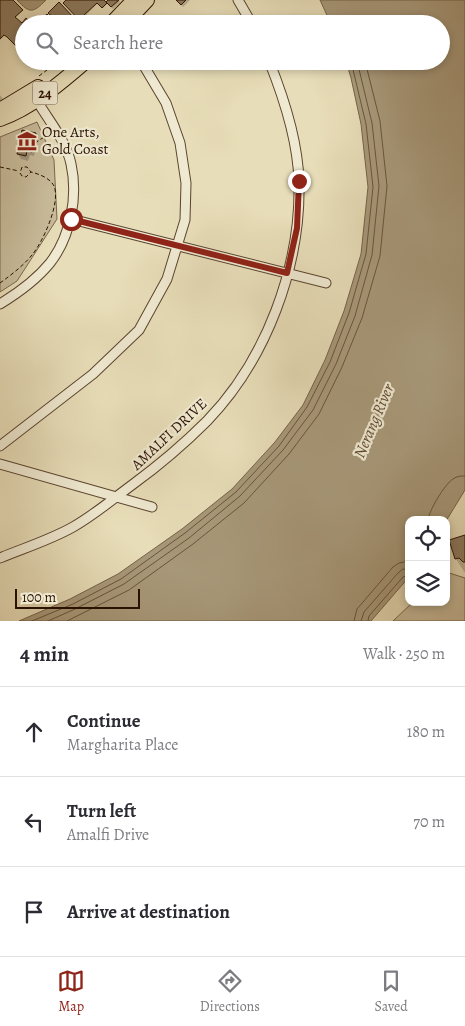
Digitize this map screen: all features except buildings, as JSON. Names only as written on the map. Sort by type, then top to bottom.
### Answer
[{"type":"main road","points":[[120,15],[134,0]]},
{"type":"main road","points":[[133,15],[147,0]]},
{"type":"main road","name":"24","points":[[0,110],[43,84],[61,70]]},
{"type":"main road","name":"24","points":[[0,119],[17,112],[74,70]]},
{"type":"street","points":[[238,0],[247,15]]},
{"type":"street","points":[[0,446],[93,374],[139,330],[167,279],[185,220],[186,183],[180,142],[166,103],[146,70]]},
{"type":"street","name":"AMALFI DRIVE","points":[[0,558],[73,527],[146,475],[207,421],[237,384],[267,332],[287,273],[297,228],[299,181],[292,134],[272,70]]},
{"type":"street","points":[[0,304],[33,280],[51,262],[63,240],[71,219],[73,190],[71,163],[63,142],[36,99]]},
{"type":"street","points":[[71,219],[326,283]]},
{"type":"street","points":[[0,464],[152,507]]},
{"type":"path","points":[[33,150],[37,135]]},
{"type":"path","points":[[35,143],[47,135]]},
{"type":"path","points":[[0,284],[32,255],[41,243],[50,224],[55,188],[52,182],[31,172],[27,166],[22,167],[20,171]]},
{"type":"path","points":[[0,167],[20,171],[24,177],[28,176],[31,172]]},
{"type":"shaded area","points":[[37,122],[54,160],[57,219],[17,281],[0,292],[0,137]]},
{"type":"shaded area","points":[[450,573],[465,578],[465,621],[393,621],[409,606],[450,606]]},
{"type":"water","points":[[17,0],[46,0],[35,9],[28,10]]},
{"type":"water","name":"Nerang River","points":[[320,0],[465,0],[465,490],[449,516],[405,516],[405,582],[371,621],[19,621],[70,599],[118,574],[182,529],[232,489],[275,442],[303,405],[325,360],[344,311],[361,254],[368,187],[361,124],[349,70],[450,70],[450,15],[327,15]]},
{"type":"place","name":"One Arts, Gold Coast","points":[[27,141]]},
{"type":"route","points":[[71,219],[287,273],[297,228],[299,181]]}]
